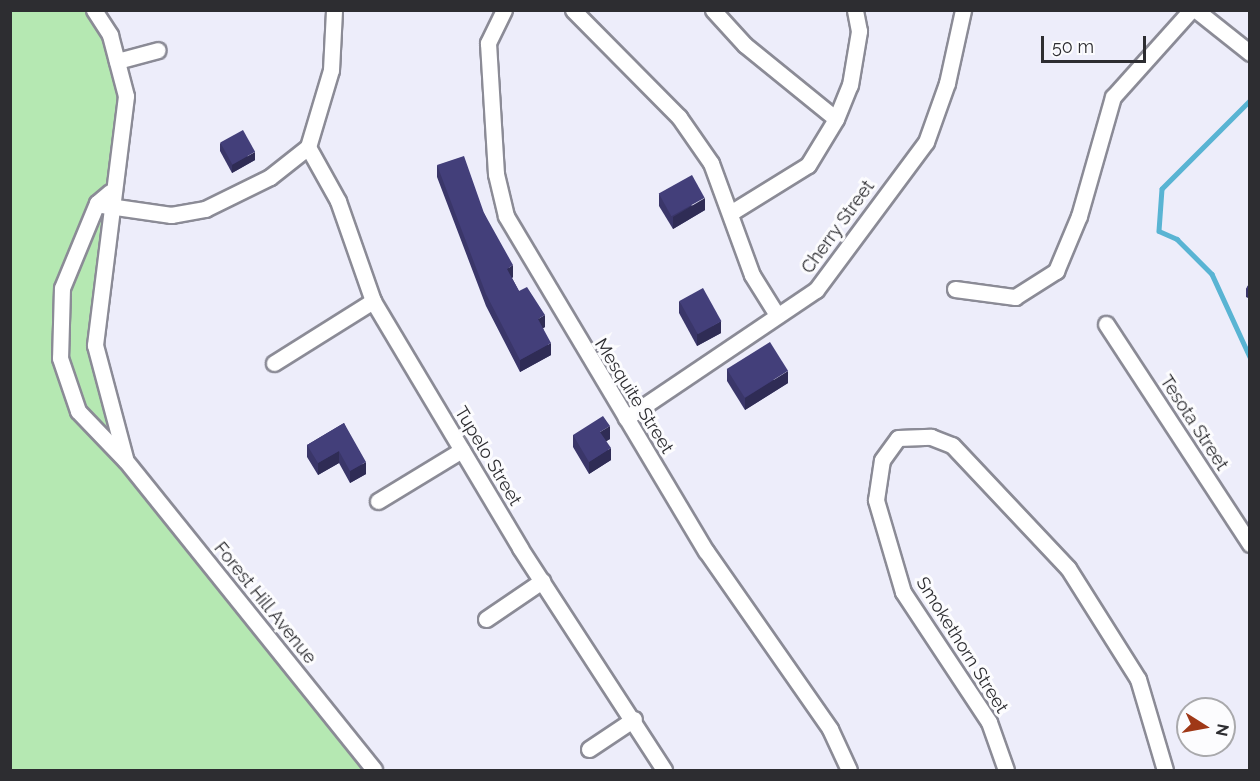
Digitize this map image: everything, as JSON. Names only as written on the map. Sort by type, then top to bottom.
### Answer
[{"type":"street","name":"Forest Hill Avenue","points":[[94,10],[110,35],[126,96],[110,192],[62,288],[60,358],[78,411],[126,460],[374,771]]},
{"type":"street","points":[[104,205],[171,215],[205,209],[270,177],[308,147],[331,70],[334,10]]},
{"type":"street","name":"Mesquite Street","points":[[504,10],[488,43],[496,174],[506,216],[706,551],[830,729],[849,771]]},
{"type":"street","points":[[573,10],[679,117],[711,163],[732,212],[752,275],[777,315]]},
{"type":"street","points":[[713,10],[745,45],[836,119]]},
{"type":"street","points":[[732,212],[808,165],[836,119],[850,85],[859,31],[855,10]]},
{"type":"street","name":"Cherry Street","points":[[626,418],[816,290],[926,142],[947,82],[963,10]]},
{"type":"street","points":[[955,290],[1015,297],[1056,271],[1079,216],[1113,97],[1194,10],[1250,52]]},
{"type":"street","points":[[117,61],[158,50]]},
{"type":"street","name":"Tupelo Street","points":[[308,147],[338,201],[373,301],[542,581],[634,719],[664,771]]},
{"type":"street","name":"Forest Hill Avenue","points":[[104,205],[95,345],[126,460]]},
{"type":"street","points":[[274,363],[373,301]]},
{"type":"street","name":"Tesota Street","points":[[1106,324],[1250,544]]},
{"type":"street","name":"Smokethorn Street","points":[[1006,771],[989,722],[903,592],[876,500],[882,460],[898,438],[932,437],[952,445],[1068,568],[1138,679],[1165,771]]},
{"type":"street","points":[[378,501],[462,450]]},
{"type":"street","points":[[486,619],[542,581]]},
{"type":"street","points":[[589,749],[634,719]]},
{"type":"green space","points":[[10,11],[94,11],[126,96],[95,345],[126,461],[374,770],[11,770]]},
{"type":"building","points":[[243,130],[255,152],[232,164],[220,143]]},
{"type":"building","points":[[464,156],[484,213],[513,265],[507,269],[519,291],[527,287],[545,315],[538,319],[551,343],[520,360],[486,294],[437,165]]},
{"type":"building","points":[[692,175],[705,198],[671,216],[659,193]]},
{"type":"building","points":[[703,288],[721,321],[698,334],[679,301]]},
{"type":"building","points":[[770,342],[788,371],[745,398],[727,369]]},
{"type":"building","points":[[603,416],[610,426],[600,432],[611,448],[589,462],[573,435]]},
{"type":"building","points":[[344,423],[366,462],[350,471],[339,451],[318,463],[307,445]]},
{"type":"waterway","points":[[1250,101],[1162,189],[1159,231],[1177,239],[1212,274],[1250,357]]}]
